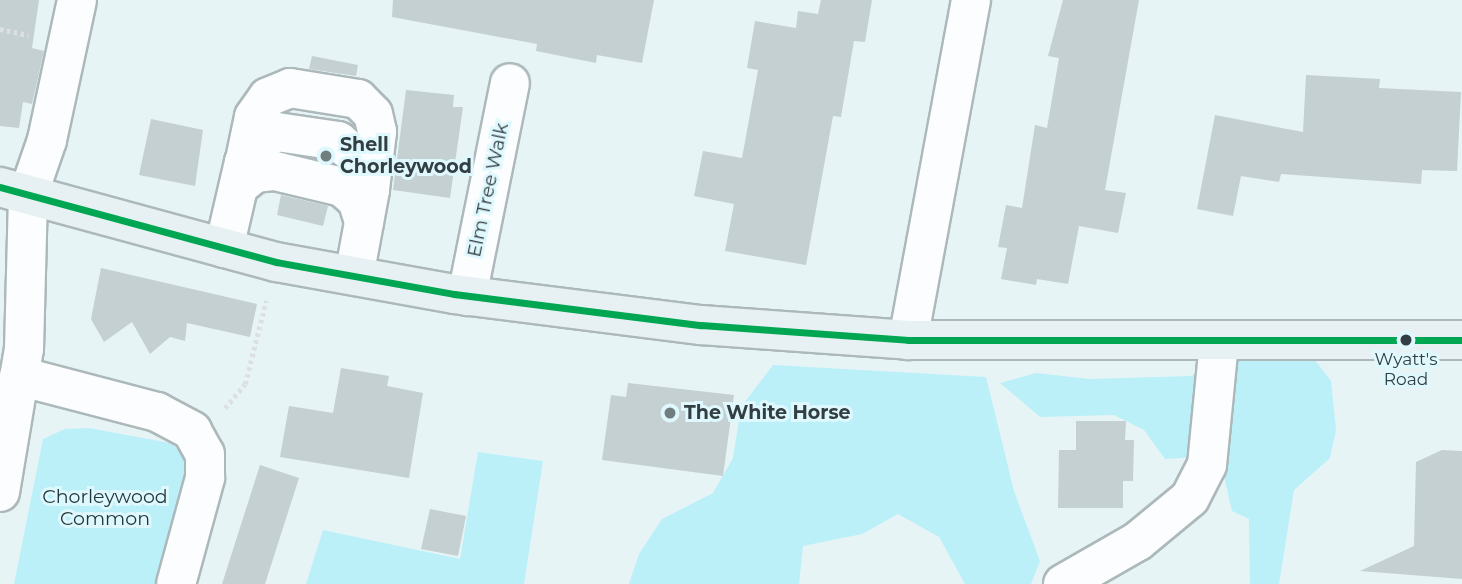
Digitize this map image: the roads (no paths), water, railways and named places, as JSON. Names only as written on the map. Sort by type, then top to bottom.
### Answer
[{"type":"main road","points":[[14,191],[276,262],[467,296],[701,324],[908,340],[1462,340]]},
{"type":"street","points":[[0,492],[19,376],[14,191],[47,140],[77,0]]},
{"type":"street","points":[[908,340],[971,0]]},
{"type":"street","name":"Elm Tree Walk","points":[[467,296],[510,83]]},
{"type":"street","points":[[224,248],[254,117],[268,97],[290,88],[358,99],[373,114],[377,132],[354,276]]},
{"type":"street","points":[[242,174],[275,171],[342,187],[367,206]]},
{"type":"street","points":[[1063,584],[1138,541],[1190,498],[1207,465],[1219,342]]},
{"type":"street","points":[[19,376],[157,412],[192,431],[205,454],[205,478],[176,584]]},
{"type":"place","name":"Shell Chorleywood","points":[[326,156]]},
{"type":"place","name":"Wyatt's Road","points":[[1406,340]]},
{"type":"place","name":"The White Horse","points":[[670,413]]},
{"type":"park label","name":"Chorleywood Common","points":[[105,508]]}]
